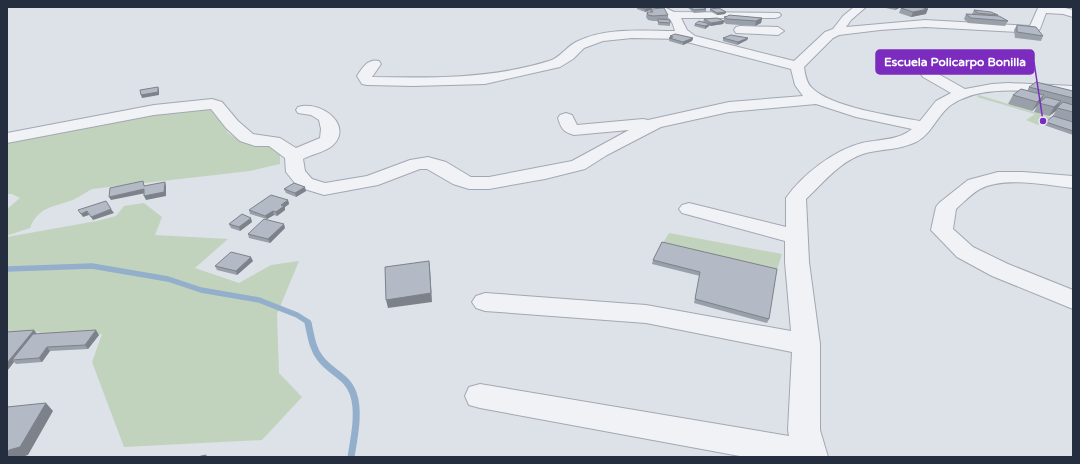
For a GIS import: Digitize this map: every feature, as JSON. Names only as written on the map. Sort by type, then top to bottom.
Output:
[{"type":"street","points":[[652,7],[673,15],[775,15]]},
{"type":"street","points":[[837,32],[846,18],[861,7]]},
{"type":"street","points":[[797,66],[829,35],[837,32],[895,25],[919,24],[953,24],[1034,29],[1042,10],[1065,11],[1073,14]]},
{"type":"street","points":[[673,15],[684,35]]},
{"type":"street","points":[[711,44],[725,32],[778,31]]},
{"type":"street","points":[[374,64],[364,76],[367,81],[412,82],[485,80],[555,64],[580,45],[601,38],[632,34],[684,35],[711,44],[797,66]]},
{"type":"street","points":[[919,62],[928,74],[962,94]]},
{"type":"street","points":[[797,66],[800,82],[806,91],[817,99],[834,106],[924,127]]},
{"type":"street","points":[[480,396],[810,456],[804,430],[806,344],[797,262],[796,198],[823,171],[839,159],[855,151],[901,142],[912,137],[924,127],[946,101],[962,94],[994,88],[1073,90]]},
{"type":"street","points":[[566,118],[569,127],[574,130],[656,123],[729,107],[817,99]]},
{"type":"street","points":[[7,138],[154,110],[212,104],[216,105],[234,128],[245,136],[252,140],[274,142],[286,149],[294,157],[296,172],[305,183],[324,189],[371,181],[409,165],[428,163],[439,166],[460,180],[469,183],[489,183],[545,173],[578,165],[601,150],[656,123]]},
{"type":"street","points":[[294,157],[321,145],[329,139],[331,130],[327,119],[318,112],[304,110]]},
{"type":"street","points":[[1073,182],[1018,177],[995,179],[975,184],[946,207],[942,230],[965,252],[1000,270],[1073,300]]},
{"type":"street","points":[[688,209],[796,237]]},
{"type":"street","points":[[485,302],[646,314],[806,344]]},
{"type":"green space","points":[[979,95],[1073,124],[1073,126],[1049,119],[1038,125],[1026,120],[1035,114],[977,97]]},
{"type":"green space","points":[[200,108],[221,111],[221,120],[228,133],[240,141],[264,145],[280,151],[280,164],[250,171],[92,189],[75,199],[43,211],[34,220],[30,228],[9,235],[7,234],[7,209],[20,198],[12,194],[7,194],[7,142],[85,126]]},
{"type":"green space","points":[[144,203],[162,217],[155,235],[228,239],[195,268],[239,283],[271,265],[299,261],[277,314],[279,373],[302,397],[262,440],[124,447],[92,362],[102,334],[43,336],[39,332],[7,333],[7,237],[97,221],[116,216],[124,206]]},
{"type":"green space","points":[[669,233],[782,254],[776,273],[661,246]]},
{"type":"building","points":[[638,7],[652,7],[645,9]]},
{"type":"building","points":[[690,7],[703,7],[706,9],[694,10]]},
{"type":"building","points":[[908,7],[928,9],[913,12],[901,8]]},
{"type":"building","points":[[664,8],[668,15],[653,16],[648,15],[647,12],[653,12],[651,9]]},
{"type":"building","points":[[719,8],[726,12],[717,13],[710,9]]},
{"type":"building","points":[[974,10],[991,12],[998,15],[978,13]]},
{"type":"building","points":[[966,14],[999,16],[1008,21],[971,18]]},
{"type":"building","points":[[729,15],[762,18],[756,21],[727,19],[724,17]]},
{"type":"building","points":[[717,18],[724,21],[711,23],[704,19]]},
{"type":"building","points":[[658,19],[670,20],[670,23],[658,22]]},
{"type":"building","points":[[699,21],[710,24],[705,26],[695,24]]},
{"type":"building","points":[[1017,25],[1036,27],[1043,36],[1017,32]]},
{"type":"building","points":[[675,34],[693,38],[683,42],[669,38],[673,37],[670,36]]},
{"type":"building","points":[[731,35],[748,38],[738,42],[723,38]]},
{"type":"building","points":[[1036,82],[1073,91],[1073,98],[1029,87]]},
{"type":"building","points":[[158,87],[158,92],[141,95],[140,90]]},
{"type":"building","points":[[1021,89],[1044,95],[1037,102],[1013,95]]},
{"type":"building","points":[[1046,97],[1061,101],[1054,107],[1039,103]]},
{"type":"building","points":[[1063,102],[1073,105],[1073,112],[1057,108]]},
{"type":"building","points":[[1053,116],[1073,122],[1073,131],[1046,122]]},
{"type":"building","points":[[143,181],[144,186],[165,182],[164,192],[144,196],[144,189],[109,197],[110,188]]},
{"type":"building","points":[[294,183],[305,187],[295,193],[284,189]]},
{"type":"building","points":[[271,195],[288,200],[281,205],[284,206],[276,212],[273,211],[265,216],[249,210]]},
{"type":"building","points":[[106,201],[111,209],[91,217],[87,211],[81,214],[78,210]]},
{"type":"building","points":[[242,214],[251,218],[239,227],[229,224]]},
{"type":"building","points":[[264,219],[284,224],[268,239],[248,234]]},
{"type":"building","points":[[662,242],[777,269],[769,319],[695,299],[700,272],[653,260]]},
{"type":"building","points":[[231,252],[251,257],[236,271],[215,266]]},
{"type":"building","points":[[429,261],[431,293],[386,300],[385,267]]},
{"type":"building","points":[[34,330],[7,363],[7,332]]},
{"type":"building","points":[[96,330],[85,345],[47,347],[39,358],[12,360],[33,334]]},
{"type":"building","points":[[46,403],[20,447],[9,450],[7,453],[7,407]]},
{"type":"waterway","points":[[7,269],[92,266],[168,279],[201,290],[259,300],[297,315],[309,324]]},
{"type":"waterway","points":[[308,323],[317,354],[324,363],[347,382],[353,393],[356,417],[351,457]]},
{"type":"place","name":"Escuela Policarpo Bonilla","points":[[1043,121]]}]
